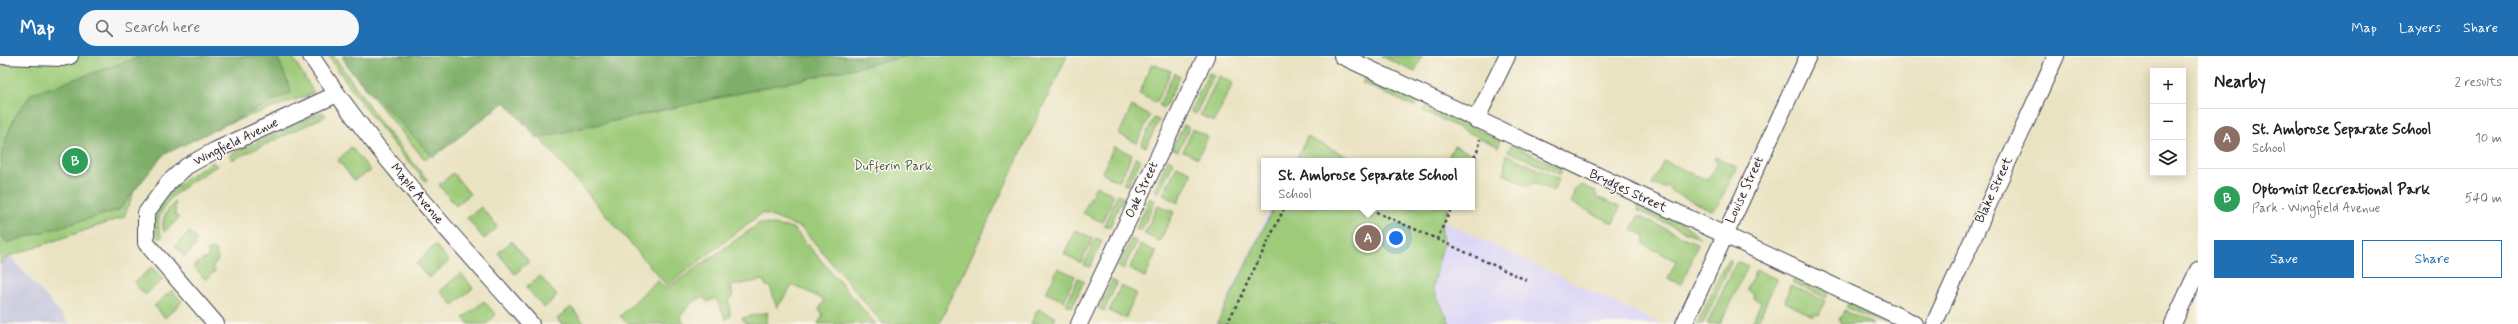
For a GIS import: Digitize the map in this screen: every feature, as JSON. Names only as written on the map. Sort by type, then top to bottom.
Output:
[{"type":"street","points":[[2,56],[62,58],[70,56]]},
{"type":"street","name":"Maple Avenue","points":[[311,56],[337,94],[427,208],[531,324]]},
{"type":"street","name":"Oak Street","points":[[1079,324],[1206,56]]},
{"type":"street","name":"Brydges Street","points":[[1342,56],[1724,236],[1915,324]]},
{"type":"street","points":[[1476,120],[1507,56]]},
{"type":"street","name":"Louise Street","points":[[1684,324],[1808,56]]},
{"type":"street","name":"Blake Street","points":[[1934,324],[2056,56]]},
{"type":"street","name":"Wingfield Avenue","points":[[216,324],[146,244],[144,232],[146,213],[169,182],[187,166],[214,151],[337,94]]},
{"type":"street","points":[[2173,324],[2198,270]]},
{"type":"path","points":[[1474,158],[1479,147],[1480,139]]},
{"type":"path","points":[[1227,324],[1284,210]]},
{"type":"path","points":[[1371,210],[1528,281]]},
{"type":"path","points":[[1437,240],[1451,210]]},
{"type":"shaded area","points":[[1270,210],[1419,210],[1661,324],[1216,324]]},
{"type":"shaded area","points":[[10,256],[70,324],[0,324],[0,264]]},
{"type":"green space","points":[[0,56],[292,56],[314,93],[162,147],[140,175],[124,217],[10,256],[0,264]]},
{"type":"green space","points":[[142,56],[277,56],[292,92],[163,155],[119,210],[6,243],[0,234],[0,167],[4,143],[15,116],[31,94]]},
{"type":"green space","points":[[329,56],[334,56],[386,130],[428,180],[426,182],[375,121]]},
{"type":"green space","points":[[342,56],[909,56],[537,138],[505,102],[433,157],[349,69]]},
{"type":"green space","name":"Dufferin Park","points":[[344,56],[1067,56],[939,324],[883,324],[802,228],[762,213],[667,286],[505,98],[425,160],[357,78]]},
{"type":"green space","points":[[1381,56],[1422,56],[1415,72]]},
{"type":"green space","points":[[1152,64],[1171,71],[1156,103],[1139,94]]},
{"type":"green space","points":[[1174,73],[1180,76],[1164,108],[1159,105]]},
{"type":"green space","points":[[1209,73],[1214,75],[1196,114],[1190,111]]},
{"type":"green space","points":[[1219,76],[1233,83],[1214,122],[1200,115]]},
{"type":"green space","points":[[1365,77],[1417,100],[1415,107],[1362,83]]},
{"type":"green space","points":[[1132,106],[1150,116],[1137,143],[1119,134]]},
{"type":"green space","points":[[1427,106],[1500,140],[1499,147],[1423,111]]},
{"type":"green space","points":[[322,112],[326,115],[324,117],[232,160],[230,155]]},
{"type":"green space","points":[[1154,118],[1159,120],[1146,147],[1141,145]]},
{"type":"green space","points":[[1184,125],[1190,128],[1178,151],[1172,148]]},
{"type":"green space","points":[[1193,129],[1208,137],[1198,158],[1183,151]]},
{"type":"green space","points":[[1307,137],[1351,158],[1297,158]]},
{"type":"green space","points":[[1512,145],[1561,168],[1561,175],[1508,151]]},
{"type":"green space","points":[[1114,146],[1132,155],[1119,182],[1102,173]]},
{"type":"green space","points":[[1454,146],[1474,155],[1472,158],[1448,158]]},
{"type":"green space","points":[[351,147],[371,171],[354,180],[338,160]]},
{"type":"green space","points":[[1506,154],[1559,179],[1553,191],[1534,183],[1530,187],[1504,174]]},
{"type":"green space","points":[[1136,157],[1141,160],[1128,186],[1123,184]]},
{"type":"green space","points":[[1715,157],[1737,167],[1717,207],[1711,210],[1671,191],[1671,189],[1665,186],[1664,188],[1652,184],[1664,161],[1707,180],[1718,163],[1714,160]]},
{"type":"green space","points":[[1168,159],[1174,162],[1159,192],[1154,190]]},
{"type":"green space","points":[[213,162],[217,166],[185,186],[166,204],[160,215],[159,226],[162,237],[158,239],[154,227],[156,215],[161,203],[191,175]]},
{"type":"green space","points":[[1177,166],[1192,173],[1178,203],[1163,195]]},
{"type":"green space","points":[[453,173],[470,194],[456,206],[439,185]]},
{"type":"green space","points":[[1582,185],[1595,191],[1597,197],[1620,207],[1613,223],[1572,203],[1574,189]]},
{"type":"green space","points":[[1096,186],[1114,195],[1102,222],[1083,213]]},
{"type":"green space","points":[[1118,194],[1123,197],[1110,227],[1104,225]]},
{"type":"green space","points":[[1150,198],[1155,201],[1141,231],[1136,229]]},
{"type":"green space","points":[[175,202],[175,215],[179,218],[164,232],[163,219]]},
{"type":"green space","points":[[1158,205],[1174,212],[1160,241],[1144,234]]},
{"type":"green space","points":[[1638,205],[1680,222],[1700,238],[1638,211]]},
{"type":"green space","points":[[481,207],[498,227],[484,239],[467,218]]},
{"type":"green space","points":[[1273,210],[1448,210],[1441,224],[1443,244],[1433,288],[1450,324],[1217,324]]},
{"type":"green space","points":[[1638,216],[1698,244],[1682,284],[1668,279],[1676,261],[1643,244],[1645,236],[1631,229]]},
{"type":"green space","points":[[760,223],[793,228],[876,324],[818,324],[823,315],[819,310],[824,300],[796,286],[792,286],[777,308],[770,286],[766,286],[763,280],[731,286],[733,297],[729,299],[730,316],[726,320],[716,298],[708,302],[702,297],[690,304],[680,317],[684,324],[628,324],[620,316],[657,280],[666,289]]},
{"type":"green space","points":[[1075,230],[1093,238],[1081,263],[1064,254]]},
{"type":"green space","points":[[190,232],[196,239],[195,246],[185,257],[175,246]]},
{"type":"green space","points":[[1096,238],[1102,241],[1090,267],[1084,265]]},
{"type":"green space","points":[[1131,239],[1137,242],[1123,269],[1118,267]]},
{"type":"green space","points":[[512,241],[529,262],[515,274],[498,253]]},
{"type":"green space","points":[[1141,244],[1156,252],[1145,277],[1129,269]]},
{"type":"green space","points":[[435,245],[449,261],[429,278],[416,264]]},
{"type":"green space","points":[[210,249],[216,251],[218,260],[213,266],[215,271],[206,280],[193,266],[209,256],[207,252]]},
{"type":"green space","points":[[1730,259],[1731,263],[1703,324],[1697,324],[1722,270]]},
{"type":"green space","points":[[1739,262],[1748,266],[1720,324],[1707,324],[1736,263]]},
{"type":"green space","points":[[152,267],[163,279],[145,295],[134,283]]},
{"type":"green space","points":[[1058,268],[1075,276],[1064,301],[1046,293]]},
{"type":"green space","points":[[1756,270],[1777,279],[1757,323],[1753,321],[1761,302],[1754,298],[1754,294],[1747,290]]},
{"type":"green space","points":[[461,273],[473,288],[453,305],[440,291]]},
{"type":"green space","points":[[540,276],[557,296],[544,308],[526,287]]},
{"type":"green space","points":[[1796,277],[1828,292],[1826,298],[1792,282]]},
{"type":"green space","points":[[1078,278],[1084,281],[1072,307],[1066,305]]},
{"type":"green space","points":[[1112,280],[1117,283],[1104,311],[1099,308]]},
{"type":"green space","points":[[1790,285],[1825,301],[1819,315],[1815,313],[1813,316],[1785,302]]},
{"type":"green space","points":[[1121,286],[1136,293],[1125,319],[1109,311]]},
{"type":"green space","points":[[172,290],[182,302],[165,318],[154,306]]},
{"type":"green space","points":[[484,301],[496,315],[487,324],[469,324],[463,318]]},
{"type":"green space","points":[[1849,302],[1893,322],[1892,324],[1884,324],[1845,307]]},
{"type":"green space","points":[[571,307],[585,324],[561,324],[557,319]]},
{"type":"green space","points":[[1038,309],[1056,317],[1052,324],[1031,324]]},
{"type":"green space","points":[[1844,311],[1873,324],[1841,324],[1839,320]]},
{"type":"green space","points":[[768,312],[766,324],[746,324],[742,318]]},
{"type":"place","name":"Optomist Recreational Park","points":[[75,161]]},
{"type":"place","name":"St. Ambrose Separate School","points":[[1368,238]]}]
